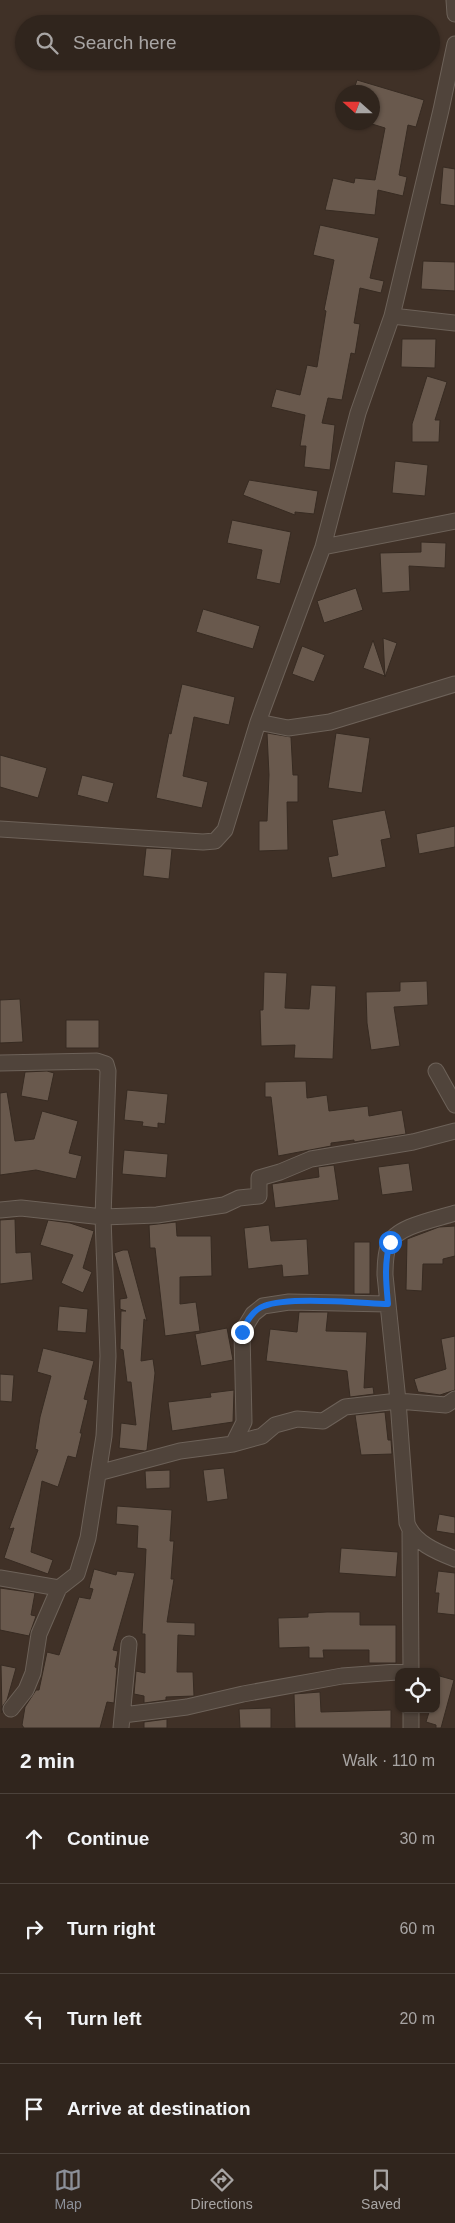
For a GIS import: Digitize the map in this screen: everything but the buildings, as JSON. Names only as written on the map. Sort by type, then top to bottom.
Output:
[{"type":"street","points":[[454,0],[455,14]]},
{"type":"street","points":[[0,829],[204,842],[215,841],[225,830],[258,722],[323,547],[358,413],[392,316],[442,110],[455,44]]},
{"type":"street","points":[[392,316],[455,323]]},
{"type":"street","points":[[323,547],[455,521]]},
{"type":"street","points":[[258,722],[288,728],[330,722],[455,684]]},
{"type":"street","points":[[0,1063],[97,1061],[106,1064],[108,1071],[103,1217],[108,1356],[104,1436],[88,1538],[77,1574],[59,1588],[38,1634],[33,1674],[26,1690],[11,1709]]},
{"type":"street","points":[[436,1071],[455,1104]]},
{"type":"street","points":[[0,1210],[21,1208],[103,1217],[158,1215],[224,1205],[239,1198],[259,1196],[259,1178],[280,1172],[311,1159],[412,1142],[455,1131]]},
{"type":"street","points":[[411,1668],[410,1533],[407,1523],[398,1401],[385,1275],[386,1257],[390,1242],[400,1231],[455,1213]]},
{"type":"street","points":[[233,1444],[244,1422],[242,1332],[253,1314],[263,1306],[289,1302],[388,1304]]},
{"type":"street","points":[[98,1474],[180,1451],[233,1444],[262,1436],[275,1425],[297,1419],[323,1421],[345,1407],[398,1401],[446,1406],[455,1399]]},
{"type":"street","points":[[410,1533],[436,1552],[455,1559]]},
{"type":"street","points":[[0,1578],[59,1588]]},
{"type":"street","points":[[129,1644],[122,1721],[342,1676],[395,1672]]},
{"type":"street","points":[[410,1713],[411,1728]]},
{"type":"route","points":[[242,1332],[253,1314],[263,1306],[289,1302],[388,1304],[385,1275],[386,1257],[390,1242]]}]
